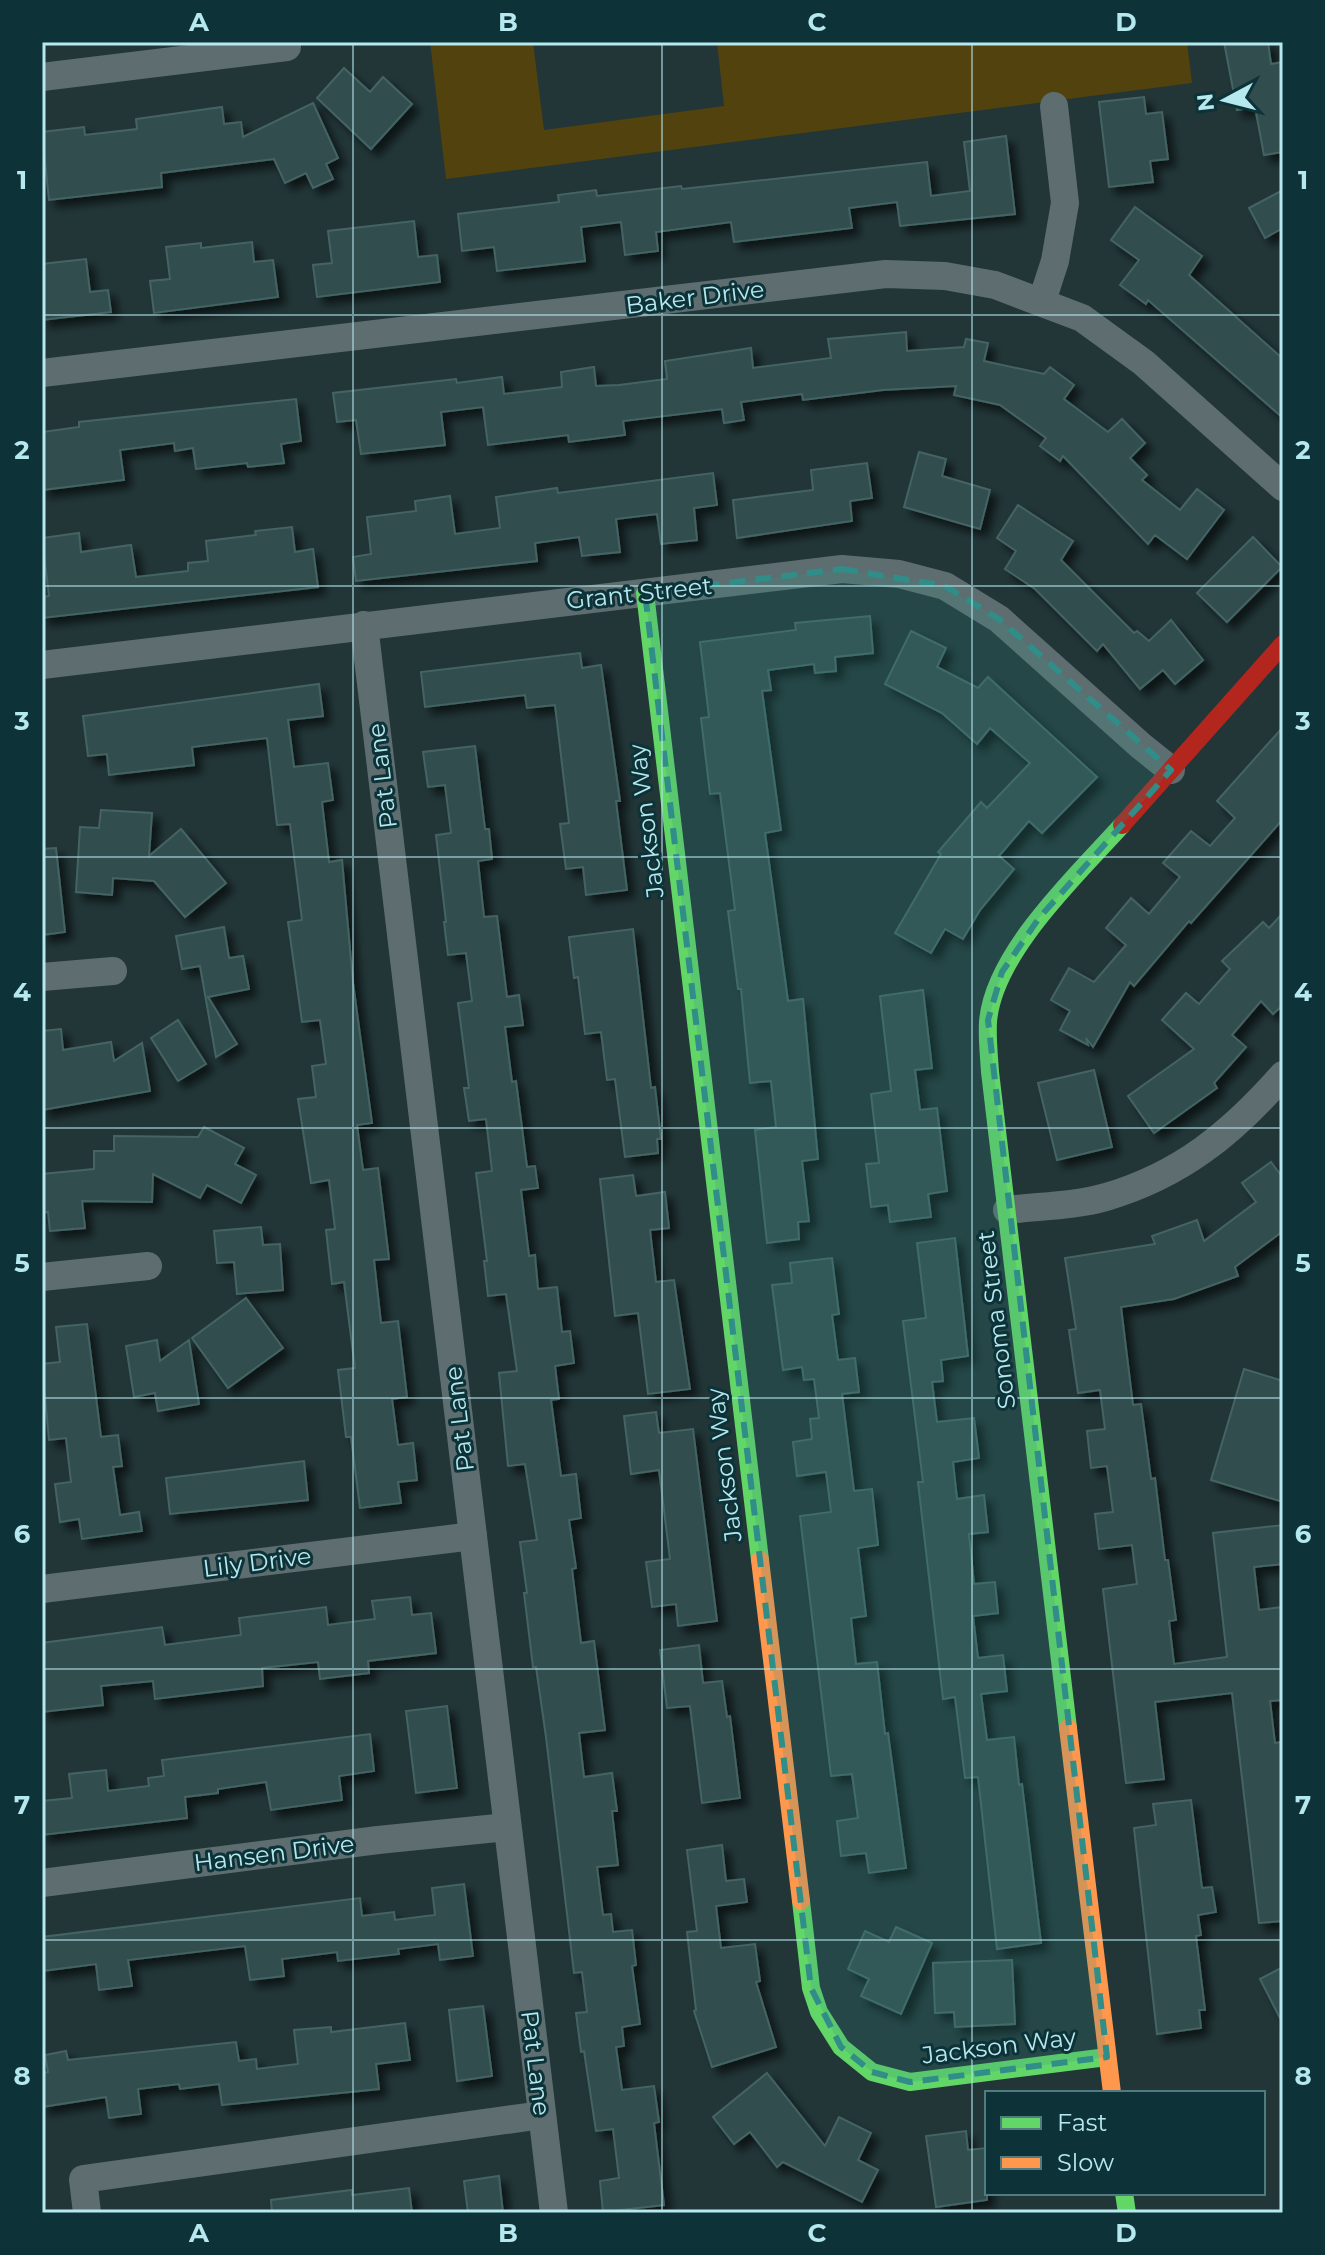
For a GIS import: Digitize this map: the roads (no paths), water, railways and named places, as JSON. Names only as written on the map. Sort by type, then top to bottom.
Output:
[{"type":"street","points":[[42,77],[287,45]]},
{"type":"street","points":[[1042,301],[1055,261],[1065,203],[1054,106]]},
{"type":"street","name":"Baker Drive","points":[[42,373],[886,274],[945,276],[995,285],[1082,318],[1144,363],[1283,487]]},
{"type":"street","name":"Grant Street","points":[[42,665],[842,569],[899,574],[945,586],[999,619],[1171,770]]},
{"type":"street","name":"Jackson Way","points":[[645,593],[811,1988],[819,2012],[841,2047],[872,2072],[910,2082],[1107,2057]]},
{"type":"street","name":"Pat Lane","points":[[364,625],[554,2213]]},
{"type":"street","name":"Sonoma Street","points":[[1112,2091],[990,1072],[988,1020],[1002,972],[1039,918],[1283,644]]},
{"type":"street","points":[[42,977],[113,971]]},
{"type":"street","points":[[1007,1210],[1103,1198],[1153,1180],[1219,1139],[1283,1075]]},
{"type":"street","points":[[42,1277],[148,1266]]},
{"type":"street","name":"Lily Drive","points":[[42,1589],[473,1536]]},
{"type":"street","name":"Hansen Drive","points":[[42,1883],[378,1840],[507,1827]]},
{"type":"street","points":[[87,2213],[83,2179],[542,2115]]}]
